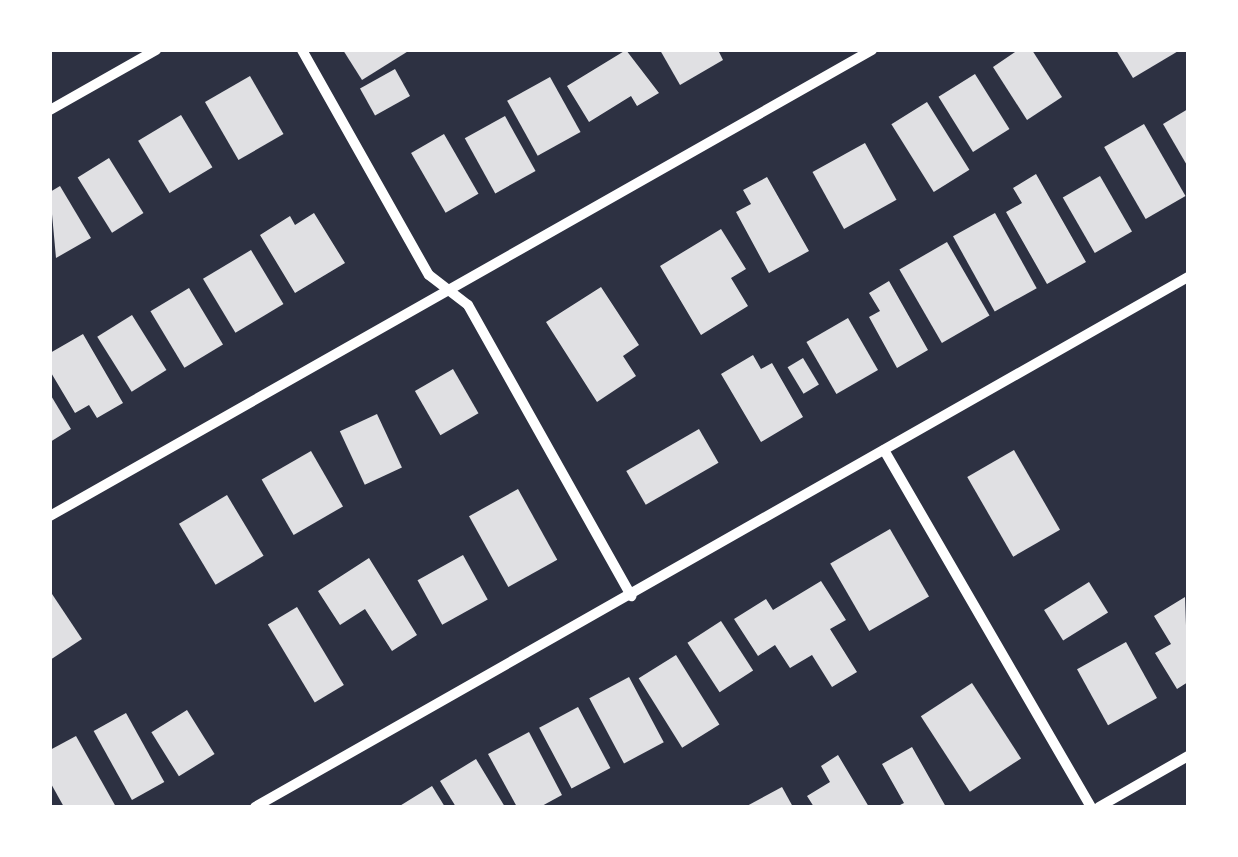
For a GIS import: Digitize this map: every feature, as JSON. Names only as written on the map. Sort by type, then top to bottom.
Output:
[{"type":"street","points":[[50,110],[156,50]]},
{"type":"street","points":[[302,50],[429,275],[468,305],[631,596]]},
{"type":"street","points":[[50,516],[872,50]]},
{"type":"street","points":[[255,807],[1188,277]]},
{"type":"street","points":[[884,450],[1091,807]]},
{"type":"street","points":[[1099,807],[1188,756]]},
{"type":"building","points":[[343,50],[410,50],[362,80]]},
{"type":"building","points":[[626,50],[659,93],[637,106],[631,96],[589,122],[567,86]]},
{"type":"building","points":[[660,50],[718,50],[723,60],[680,85]]},
{"type":"building","points":[[1018,50],[1032,50],[1062,97],[1027,120],[993,67]]},
{"type":"building","points":[[1116,50],[1180,50],[1133,78]]},
{"type":"building","points":[[395,69],[410,96],[375,116],[360,88]]},
{"type":"building","points":[[975,74],[1009,129],[973,152],[939,97]]},
{"type":"building","points":[[250,76],[284,134],[238,160],[205,102]]},
{"type":"building","points":[[550,77],[581,132],[538,156],[507,101]]},
{"type":"building","points":[[927,102],[969,170],[934,192],[891,124]]},
{"type":"building","points":[[1188,109],[1188,167],[1163,124]]},
{"type":"building","points":[[181,115],[212,167],[170,193],[138,141]]},
{"type":"building","points":[[505,116],[536,171],[495,193],[465,138]]},
{"type":"building","points":[[1144,124],[1186,196],[1146,219],[1104,147]]},
{"type":"building","points":[[444,134],[478,194],[446,213],[411,153]]},
{"type":"building","points":[[865,143],[897,200],[844,229],[813,172]]},
{"type":"building","points":[[109,158],[143,213],[112,233],[78,178]]},
{"type":"building","points":[[1036,174],[1086,262],[1047,284],[1006,212],[1022,203],[1013,188]]},
{"type":"building","points":[[1100,176],[1132,231],[1095,253],[1063,198]]},
{"type":"building","points":[[767,177],[809,251],[769,273],[736,212],[751,204],[743,190]]},
{"type":"building","points":[[60,186],[91,238],[56,258],[50,192]]},
{"type":"building","points":[[314,213],[345,263],[295,293],[260,235],[290,216],[295,225]]},
{"type":"building","points":[[995,213],[1037,288],[995,311],[953,236]]},
{"type":"building","points":[[721,229],[746,269],[731,278],[748,306],[701,335],[660,266]]},
{"type":"building","points":[[947,242],[990,316],[942,343],[899,270]]},
{"type":"building","points":[[251,250],[283,304],[235,333],[203,279]]},
{"type":"building","points":[[889,281],[928,350],[897,368],[869,317],[880,311],[869,293]]},
{"type":"building","points":[[601,287],[639,345],[623,356],[636,376],[597,402],[546,322]]},
{"type":"building","points":[[189,288],[223,345],[184,368],[150,311]]},
{"type":"building","points":[[132,315],[166,370],[132,392],[97,337]]},
{"type":"building","points":[[848,318],[878,370],[836,394],[806,342]]},
{"type":"building","points":[[83,334],[123,403],[97,418],[89,405],[75,413],[50,371],[50,353]]},
{"type":"building","points":[[753,355],[761,369],[772,363],[803,417],[761,442],[721,374]]},
{"type":"building","points":[[803,358],[819,385],[804,394],[788,367]]},
{"type":"building","points":[[453,369],[478,413],[440,435],[415,391]]},
{"type":"building","points":[[50,394],[71,429],[50,442]]},
{"type":"building","points":[[377,414],[402,467],[365,485],[340,431]]},
{"type":"building","points":[[699,429],[718,463],[646,505],[626,471]]},
{"type":"building","points":[[1014,450],[1060,530],[1013,557],[967,477]]},
{"type":"building","points":[[311,451],[343,506],[294,535],[262,480]]},
{"type":"building","points":[[518,489],[557,560],[508,587],[469,516]]},
{"type":"building","points":[[227,495],[264,556],[216,585],[179,524]]},
{"type":"building","points":[[890,529],[929,597],[869,631],[830,564]]},
{"type":"building","points":[[463,555],[488,600],[442,625],[418,580]]},
{"type":"building","points":[[369,558],[417,635],[392,651],[365,609],[340,625],[318,591]]},
{"type":"building","points":[[821,581],[846,620],[830,629],[857,672],[832,687],[812,655],[790,668],[775,645],[758,656],[734,619],[766,599],[773,610]]},
{"type":"building","points":[[1089,582],[1108,613],[1063,641],[1044,610]]},
{"type":"building","points":[[50,591],[82,639],[50,660]]},
{"type":"building","points":[[1185,597],[1188,682],[1177,689],[1155,653],[1171,644],[1154,616]]},
{"type":"building","points":[[297,607],[344,685],[315,703],[268,625]]},
{"type":"building","points":[[721,621],[753,670],[720,692],[687,643]]},
{"type":"building","points":[[1126,642],[1157,698],[1108,725],[1077,669]]},
{"type":"building","points":[[676,655],[719,725],[682,748],[639,678]]},
{"type":"building","points":[[629,677],[664,742],[624,763],[589,698]]},
{"type":"building","points":[[972,683],[1021,758],[970,792],[921,716]]},
{"type":"building","points":[[578,707],[610,768],[572,789],[539,728]]},
{"type":"building","points":[[187,710],[215,754],[179,776],[151,732]]},
{"type":"building","points":[[126,713],[164,782],[132,800],[94,731]]},
{"type":"building","points":[[529,732],[562,795],[540,807],[517,807],[488,754]]},
{"type":"building","points":[[76,736],[116,807],[64,807],[50,782],[50,750]]},
{"type":"building","points":[[912,747],[946,807],[896,807],[904,803],[882,764]]},
{"type":"building","points":[[838,755],[869,807],[814,807],[807,796],[830,782],[821,766]]},
{"type":"building","points":[[476,759],[505,807],[456,807],[440,781]]},
{"type":"building","points":[[432,786],[445,807],[398,807]]},
{"type":"building","points":[[782,787],[793,807],[745,807]]}]
